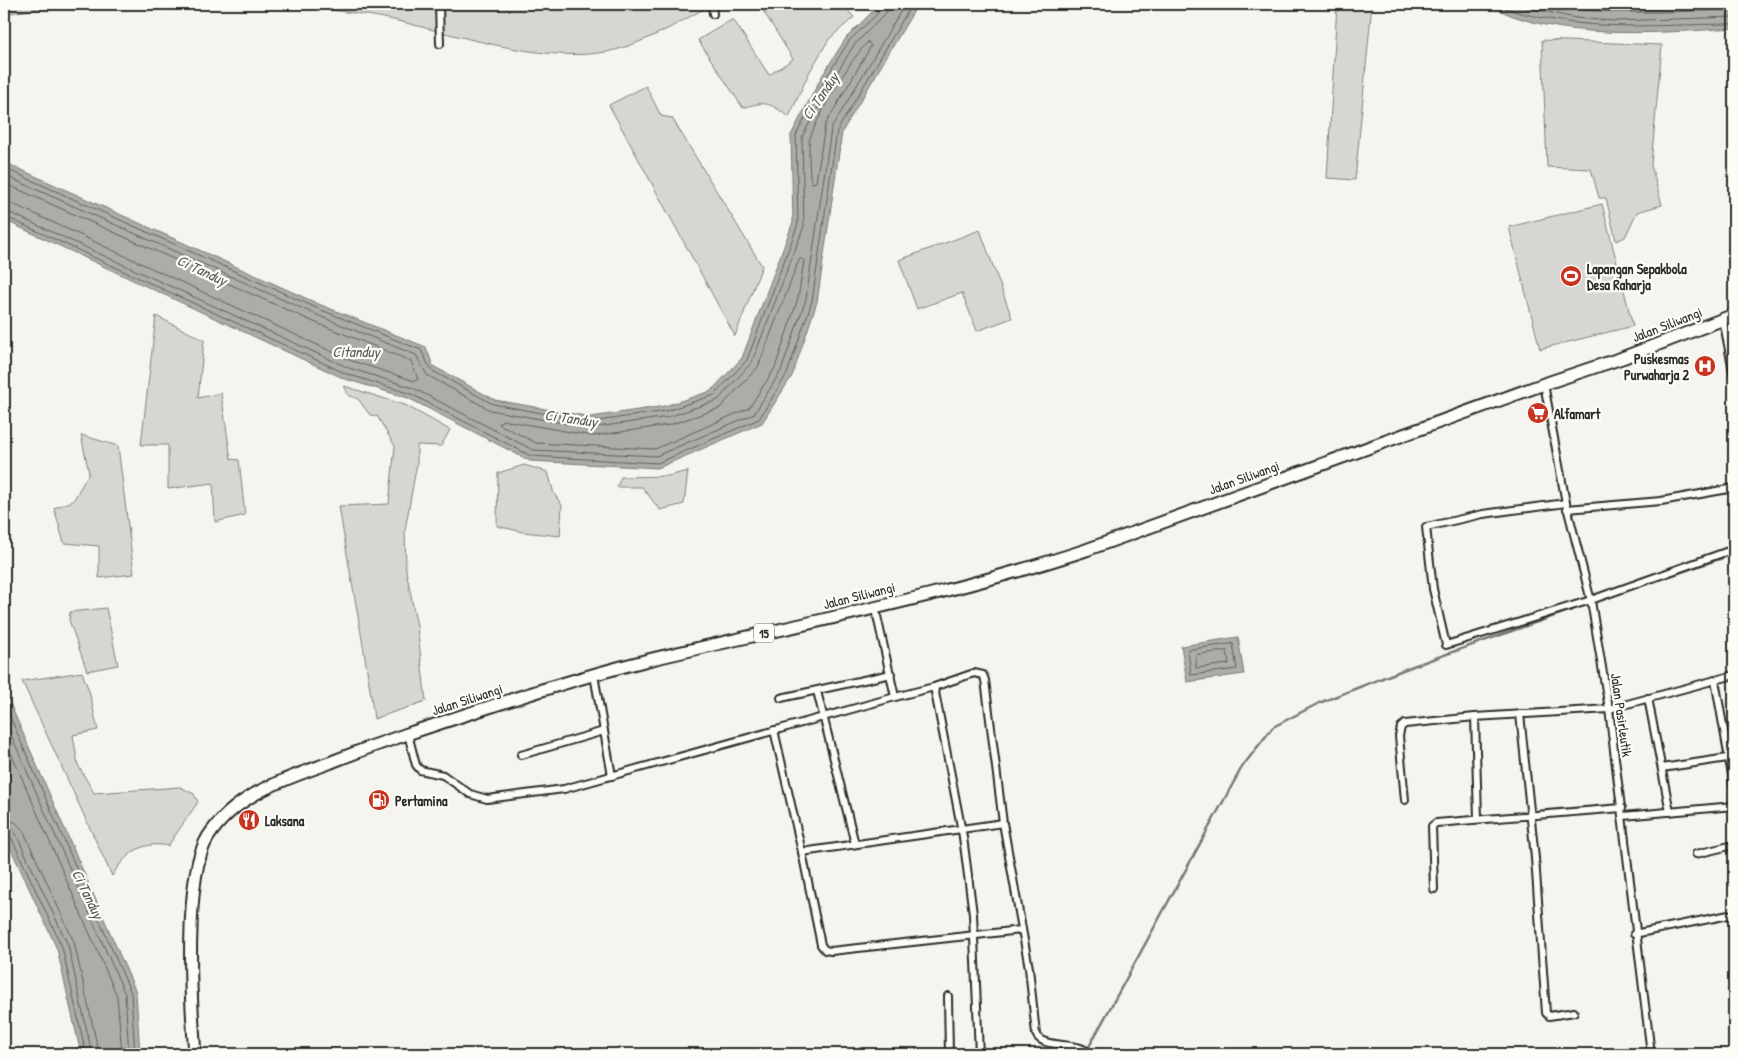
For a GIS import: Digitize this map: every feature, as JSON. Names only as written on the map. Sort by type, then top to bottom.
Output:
[{"type":"highway","name":"Jalan Siliwangi","points":[[195,1054],[192,912],[198,862],[207,839],[228,812],[248,797],[289,777],[408,734],[594,675],[1021,572],[1544,384],[1622,358],[1729,317]]},
{"type":"street","points":[[439,4],[440,44]]},
{"type":"street","points":[[712,4],[713,14]]},
{"type":"street","points":[[1729,317],[1734,376]]},
{"type":"street","name":"Jalan Pasirleutik","points":[[1544,384],[1566,506],[1591,601],[1609,709],[1623,816],[1634,934],[1651,1054]]},
{"type":"street","points":[[1734,488],[1661,501],[1566,506],[1483,514],[1426,527],[1433,589],[1446,645],[1591,601],[1734,549]]},
{"type":"street","points":[[875,607],[895,698]]},
{"type":"street","points":[[408,734],[416,765],[420,770],[448,778],[479,798],[487,799],[564,789],[774,730],[825,718],[934,687],[974,673],[983,675],[1003,823],[1029,968],[1037,1038],[1042,1041],[1088,1052]]},
{"type":"street","points":[[781,698],[891,674]]},
{"type":"street","points":[[594,675],[612,776]]},
{"type":"street","points":[[1405,800],[1399,736],[1401,727],[1475,717],[1609,709],[1734,675]]},
{"type":"street","points":[[1715,680],[1732,757],[1734,787]]},
{"type":"street","points":[[934,687],[962,830],[975,935],[980,1054]]},
{"type":"street","points":[[817,691],[855,844]]},
{"type":"street","points":[[1648,698],[1670,812]]},
{"type":"street","points":[[1520,714],[1531,814],[1546,1013],[1549,1016],[1574,1012]]},
{"type":"street","points":[[1475,717],[1478,818]]},
{"type":"street","points":[[774,730],[821,945],[825,950],[831,951],[1021,930]]},
{"type":"street","points":[[521,755],[604,732]]},
{"type":"street","points":[[1662,768],[1732,757]]},
{"type":"street","points":[[1623,816],[1734,806]]},
{"type":"street","points":[[1434,889],[1433,824],[1438,821],[1622,808]]},
{"type":"street","points":[[802,852],[1003,823]]},
{"type":"street","points":[[1696,854],[1734,845]]},
{"type":"street","points":[[1634,934],[1734,914]]},
{"type":"street","points":[[948,996],[949,1054]]},
{"type":"shaded area","points":[[4,4],[70,4],[4,14]]},
{"type":"shaded area","points":[[282,4],[712,4],[667,29],[631,45],[594,54],[568,54],[511,48],[372,16]]},
{"type":"shaded area","points":[[759,4],[842,4],[854,17],[829,39],[809,73],[789,117],[767,104],[757,104],[743,108],[698,40],[733,19],[769,75],[793,59]]},
{"type":"shaded area","points":[[1337,4],[1372,4],[1355,180],[1327,178]]},
{"type":"shaded area","points":[[1542,40],[1662,45],[1651,165],[1662,205],[1637,212],[1625,237],[1616,241],[1606,198],[1599,198],[1591,169],[1547,167]]},
{"type":"shaded area","points":[[646,86],[661,116],[672,118],[762,266],[735,336],[609,105]]},
{"type":"shaded area","name":"Lapangan Sepakbola Desa Raharja","points":[[1602,204],[1633,326],[1540,349],[1509,227]]},
{"type":"shaded area","points":[[980,230],[1012,318],[977,331],[962,293],[917,309],[899,260]]},
{"type":"shaded area","points":[[156,316],[204,340],[198,398],[221,393],[231,459],[239,460],[245,515],[215,522],[213,483],[168,489],[168,445],[141,445]]},
{"type":"shaded area","points":[[344,386],[405,405],[450,430],[441,446],[417,445],[417,463],[405,530],[406,570],[417,626],[426,701],[374,719],[339,506],[389,504],[395,446],[377,416],[370,415],[358,399],[348,395]]},
{"type":"shaded area","points":[[81,435],[118,446],[134,574],[99,578],[99,546],[64,543],[54,508],[73,501],[89,473]]},
{"type":"shaded area","points":[[524,465],[548,472],[554,494],[562,505],[560,536],[523,532],[497,526],[498,473]]},
{"type":"shaded area","points":[[688,471],[684,504],[660,510],[642,487],[617,487],[621,477],[668,476]]},
{"type":"shaded area","points":[[106,608],[118,665],[87,671],[69,620],[70,612]]},
{"type":"shaded area","points":[[82,672],[89,691],[98,730],[73,735],[78,765],[94,793],[180,787],[194,794],[198,802],[168,846],[150,845],[142,847],[128,856],[112,876],[22,681]]},
{"type":"water","name":"Citanduy","points":[[880,4],[918,4],[842,132],[817,302],[792,376],[762,423],[658,468],[530,461],[408,398],[345,379],[4,220],[4,162],[321,305],[426,347],[433,366],[495,400],[591,417],[665,406],[711,391],[742,358],[793,222],[791,135],[822,76],[846,38]]},
{"type":"water","points":[[1487,4],[1734,4],[1734,28],[1641,33],[1575,30],[1514,16]]},
{"type":"water","points":[[1238,637],[1244,674],[1187,682],[1181,646]]},
{"type":"water","name":"Ci Tanduy","points":[[4,690],[136,992],[140,1054],[81,1054],[57,949],[4,834]]},
{"type":"waterway","points":[[1631,589],[1734,554]]},
{"type":"waterway","points":[[1085,1054],[1242,767],[1273,727],[1319,703],[1413,666],[1588,604]]},
{"type":"place","name":"Lapangan Sepakbola Desa Raharja","points":[[1571,276]]},
{"type":"place","name":"Puskesmas Purwaharja 2","points":[[1705,366]]},
{"type":"place","name":"Alfamart","points":[[1538,413]]},
{"type":"place","name":"Pertamina","points":[[379,800]]},
{"type":"place","name":"Laksana","points":[[249,820]]}]
